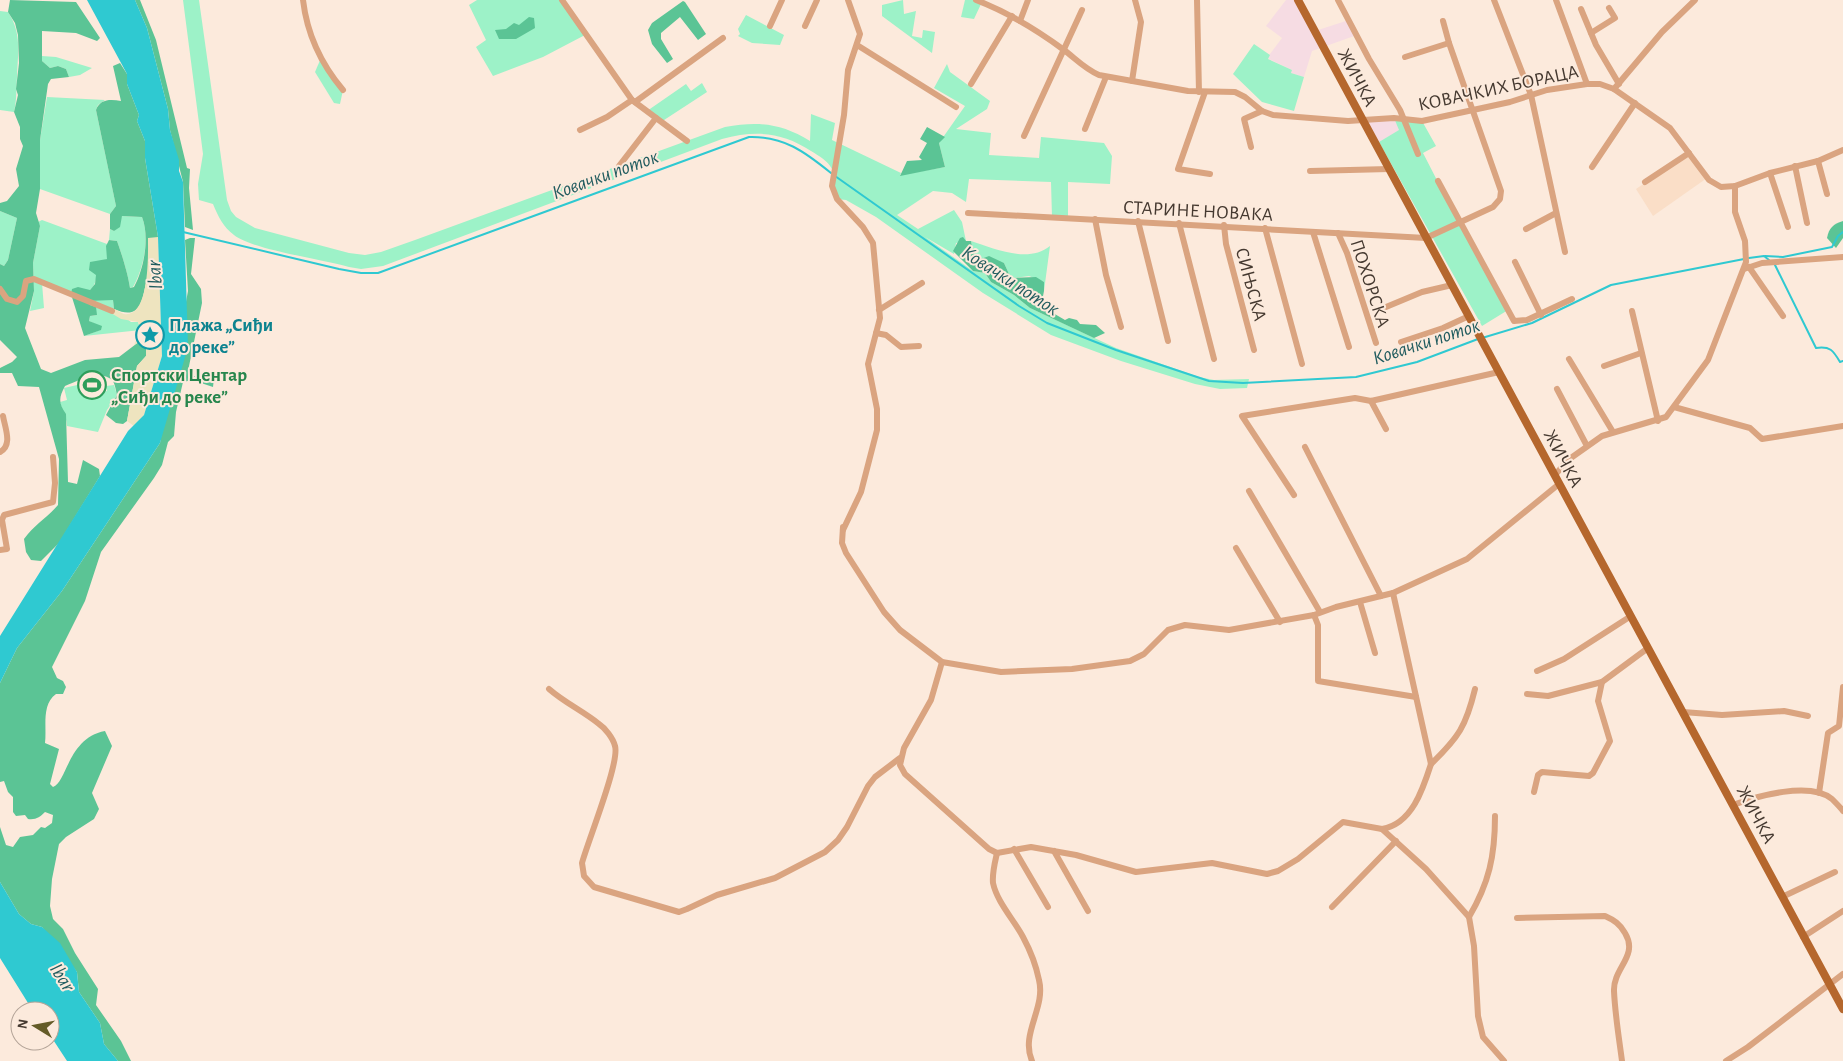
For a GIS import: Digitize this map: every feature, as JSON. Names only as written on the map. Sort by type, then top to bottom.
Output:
[{"type":"main road","name":"ЖИЧКА","points":[[1298,0],[1843,1009]]},
{"type":"street","points":[[304,0],[309,32],[317,52],[343,90]]},
{"type":"street","points":[[562,0],[633,101],[687,141]]},
{"type":"street","points":[[770,26],[782,0]]},
{"type":"street","points":[[805,26],[817,0]]},
{"type":"street","points":[[848,0],[860,31],[858,45],[848,70],[844,115],[832,182],[837,199],[863,227],[874,243],[879,310],[868,364],[877,409],[877,430],[861,492],[842,530],[846,553],[884,612],[900,630],[942,662],[1001,672],[1072,669],[1130,661],[1144,654],[1168,630],[1186,626],[1229,630],[1280,622],[1393,593],[1466,559],[1560,484]]},
{"type":"street","points":[[976,0],[991,3],[1064,50],[1087,69],[1106,77],[1202,92],[1241,94],[1262,111],[1244,119],[1251,147]]},
{"type":"street","points":[[1020,21],[1028,0]]},
{"type":"street","points":[[1132,81],[1141,22],[1135,0]]},
{"type":"street","points":[[1197,0],[1202,92],[1178,169],[1210,174]]},
{"type":"street","name":"ЖИЧКА","points":[[1340,0],[1404,119],[1418,154]]},
{"type":"street","points":[[1494,0],[1531,95],[1565,252]]},
{"type":"street","points":[[1556,0],[1587,84]]},
{"type":"street","points":[[1614,89],[1662,32],[1695,0]]},
{"type":"street","points":[[1591,33],[1615,18],[1609,8]]},
{"type":"street","points":[[1581,9],[1591,33],[1619,84]]},
{"type":"street","points":[[1024,136],[1082,10]]},
{"type":"street","points":[[971,84],[1012,16]]},
{"type":"street","points":[[1426,238],[1493,207],[1500,199],[1501,194],[1470,110],[1448,43],[1443,21]]},
{"type":"street","points":[[580,130],[633,101],[723,38]]},
{"type":"street","points":[[1405,56],[1448,43]]},
{"type":"street","points":[[858,45],[956,107]]},
{"type":"street","points":[[1085,129],[1106,77]]},
{"type":"street","name":"КОВАЧКИХ БОРАЦА","points":[[1262,111],[1273,115],[1331,120],[1404,119],[1422,121],[1531,95],[1587,84],[1600,84],[1614,89],[1670,128],[1703,173],[1715,185],[1736,186]]},
{"type":"street","points":[[1592,167],[1635,104]]},
{"type":"street","points":[[619,166],[656,118]]},
{"type":"street","points":[[1555,475],[1586,446],[1613,432],[1643,422],[1658,421],[1666,417],[1708,360],[1746,266],[1745,240],[1734,212],[1736,186],[1770,173],[1818,161],[1843,150]]},
{"type":"street","points":[[1645,182],[1689,153]]},
{"type":"street","points":[[1818,161],[1827,194]]},
{"type":"street","points":[[1795,166],[1807,223]]},
{"type":"street","points":[[1310,171],[1389,169]]},
{"type":"street","points":[[1770,173],[1788,227]]},
{"type":"street","points":[[1438,181],[1459,223],[1514,321],[1523,321],[1541,315],[1572,299]]},
{"type":"street","name":"СТАРИНЕ НОВАКА","points":[[968,213],[1224,225],[1426,238]]},
{"type":"street","points":[[1526,229],[1556,213]]},
{"type":"street","points":[[1095,219],[1106,275],[1121,326]]},
{"type":"street","points":[[1138,221],[1168,341]]},
{"type":"street","points":[[1178,223],[1214,359]]},
{"type":"street","name":"СИЊСКА","points":[[1224,225],[1226,244],[1254,350]]},
{"type":"street","points":[[1265,228],[1302,364]]},
{"type":"street","points":[[1313,232],[1349,347]]},
{"type":"street","name":"ПОХОРСКА","points":[[1338,233],[1347,253],[1376,343]]},
{"type":"street","points":[[1746,266],[1843,257]]},
{"type":"street","points":[[1515,262],[1541,315]]},
{"type":"street","points":[[1746,266],[1783,316]]},
{"type":"street","points":[[0,290],[7,298],[17,302],[22,296],[26,281],[34,280],[112,311]]},
{"type":"street","points":[[879,310],[922,283]]},
{"type":"street","points":[[1386,307],[1422,292],[1452,285]]},
{"type":"street","points":[[1632,311],[1658,421]]},
{"type":"street","points":[[1402,342],[1443,328],[1469,316]]},
{"type":"street","points":[[876,332],[886,335],[901,347],[919,346]]},
{"type":"street","points":[[1604,366],[1641,353]]},
{"type":"street","points":[[1569,359],[1613,432]]},
{"type":"street","points":[[1294,495],[1242,416],[1355,398],[1372,401],[1499,372]]},
{"type":"street","points":[[1557,389],[1586,446]]},
{"type":"street","points":[[1372,401],[1386,429]]},
{"type":"street","points":[[1674,407],[1750,428],[1762,439],[1843,426]]},
{"type":"street","points":[[0,452],[5,450],[8,443],[3,416]]},
{"type":"street","points":[[1305,447],[1381,596]]},
{"type":"street","points":[[0,550],[7,549],[2,520],[4,515],[49,504],[55,498],[52,457]]},
{"type":"street","points":[[1250,491],[1317,614],[1318,681],[1416,697]]},
{"type":"street","points":[[1236,548],[1280,622]]},
{"type":"street","points":[[1393,593],[1431,764]]},
{"type":"street","points":[[1360,602],[1375,653]]},
{"type":"street","points":[[1537,671],[1564,659],[1631,616]]},
{"type":"street","points":[[1528,694],[1548,696],[1602,682],[1648,648]]},
{"type":"street","points":[[549,689],[577,711],[600,724],[615,746],[615,756],[611,772],[582,863],[584,876],[594,887],[678,912],[717,895],[775,878],[825,852],[838,840],[847,828],[868,786],[875,777],[900,758],[931,700],[942,662]]},
{"type":"street","points":[[1534,792],[1538,775],[1542,772],[1589,776],[1593,773],[1610,742],[1598,701],[1602,682]]},
{"type":"street","points":[[1819,793],[1828,732],[1839,726],[1843,687]]},
{"type":"street","points":[[900,758],[904,774],[989,849],[997,853],[1030,846],[1136,872],[1212,863],[1267,874],[1278,871],[1298,859],[1336,825],[1343,822],[1382,830],[1400,822],[1412,808],[1424,788],[1431,764],[1460,734],[1468,718],[1476,689]]},
{"type":"street","points":[[1683,712],[1722,715],[1784,712],[1808,716]]},
{"type":"street","points":[[1733,805],[1760,795],[1807,791],[1819,793],[1831,799],[1843,811]]},
{"type":"street","points":[[1469,917],[1486,882],[1495,849],[1495,816]]},
{"type":"street","points":[[1382,830],[1396,841],[1453,897],[1469,917],[1474,946],[1478,1016],[1484,1037],[1504,1061]]},
{"type":"street","points":[[1332,906],[1396,841]]},
{"type":"street","points":[[1014,849],[1048,907]]},
{"type":"street","points":[[1054,851],[1088,911]]},
{"type":"street","points":[[997,853],[993,883],[998,896],[1023,937],[1040,980],[1042,994],[1027,1042],[1032,1061]]},
{"type":"street","points":[[1782,897],[1835,872]]},
{"type":"street","points":[[1803,937],[1843,911]]},
{"type":"street","points":[[1518,918],[1605,916],[1615,921],[1624,931],[1630,941],[1630,953],[1616,977],[1614,989],[1622,1061]]},
{"type":"street","points":[[1726,1061],[1748,1047],[1843,974]]},
{"type":"shaded area","points":[[1286,0],[1298,0],[1315,31],[1349,20],[1357,35],[1312,51],[1304,77],[1291,73],[1292,70],[1267,58],[1282,38],[1266,26]]},
{"type":"shaded area","points":[[1394,118],[1400,130],[1379,142],[1366,119]]},
{"type":"shaded area","points":[[1689,153],[1707,178],[1653,216],[1636,189]]},
{"type":"green space","points":[[10,0],[76,2],[100,38],[97,41],[76,33],[42,31],[42,61],[50,68],[58,66],[66,69],[69,77],[51,79],[48,84],[40,140],[40,189],[36,213],[40,226],[33,263],[34,291],[25,328],[41,369],[51,373],[85,360],[119,357],[140,341],[146,343],[146,356],[137,366],[127,421],[123,424],[116,423],[106,415],[117,395],[113,381],[107,377],[95,376],[82,379],[65,386],[63,390],[60,400],[66,414],[68,482],[77,484],[83,460],[99,469],[100,476],[59,543],[41,561],[31,560],[26,552],[24,539],[58,505],[59,459],[39,387],[18,386],[12,373],[0,373],[0,368],[17,357],[0,340],[0,264],[4,266],[8,260],[17,218],[0,211],[0,203],[7,201],[19,186],[16,169],[23,146],[20,139],[20,127],[14,112],[18,95],[16,89],[19,63],[18,35],[15,23],[8,12]]},
{"type":"green space","points":[[135,0],[140,0],[156,40],[187,168],[190,169],[189,188],[193,230],[185,227],[183,182],[170,130],[168,109],[147,28]]},
{"type":"green space","points":[[183,0],[199,0],[227,200],[231,211],[236,217],[255,228],[349,253],[365,255],[381,252],[725,127],[737,125],[759,124],[779,127],[810,141],[811,114],[835,123],[832,140],[901,173],[900,175],[945,167],[939,143],[965,106],[934,88],[947,64],[950,72],[990,101],[987,109],[956,129],[991,133],[989,155],[1039,158],[1041,137],[1104,143],[1112,156],[1110,184],[1068,182],[1068,218],[1052,217],[1051,182],[969,179],[966,202],[952,193],[933,191],[897,215],[918,229],[954,210],[962,222],[966,241],[956,243],[954,254],[925,237],[973,271],[985,273],[991,282],[1014,295],[1030,308],[1116,348],[1199,377],[1214,380],[1249,379],[1247,388],[1220,389],[1195,384],[1121,361],[1051,335],[983,293],[876,217],[846,200],[837,199],[834,191],[833,172],[825,161],[790,140],[768,134],[746,134],[722,139],[383,266],[361,269],[288,254],[256,245],[230,232],[219,217],[213,204],[199,200],[198,184],[203,154]]},
{"type":"green space","points":[[477,0],[562,0],[585,35],[543,57],[493,76],[476,47],[486,40],[469,5]]},
{"type":"green space","points":[[903,0],[904,14],[916,11],[912,36],[922,38],[923,30],[935,32],[932,53],[882,16],[882,5]]},
{"type":"green space","points":[[965,0],[973,0],[981,4],[974,19],[961,17]]},
{"type":"green space","points":[[683,1],[706,34],[698,40],[680,17],[661,33],[661,39],[673,59],[667,63],[652,44],[648,30],[652,23]]},
{"type":"green space","points":[[0,11],[8,12],[17,35],[18,60],[14,112],[0,110]]},
{"type":"green space","points":[[746,15],[784,35],[780,45],[752,43],[738,36],[740,34],[738,29]]},
{"type":"green space","points":[[529,17],[534,18],[535,28],[516,39],[499,39],[495,30],[506,29],[514,23],[519,25]]},
{"type":"green space","points":[[1254,44],[1270,55],[1268,59],[1292,70],[1291,73],[1304,77],[1294,111],[1262,102],[1233,74]]},
{"type":"green space","points":[[42,56],[56,57],[92,68],[80,75],[69,77],[66,69],[58,66],[50,68],[42,61]]},
{"type":"green space","points":[[321,58],[343,90],[340,104],[334,103],[315,72]]},
{"type":"green space","points":[[120,63],[127,74],[127,84],[139,115],[137,121],[145,141],[145,158],[158,237],[147,283],[138,308],[129,313],[114,309],[113,300],[87,301],[90,305],[96,307],[97,315],[90,316],[89,321],[102,326],[101,330],[84,336],[71,294],[72,289],[78,287],[90,290],[95,284],[96,275],[89,270],[90,262],[107,259],[106,246],[109,240],[117,241],[125,264],[130,288],[134,287],[138,280],[145,253],[146,234],[142,217],[122,216],[120,227],[114,231],[110,229],[110,214],[116,206],[96,110],[103,102],[121,101],[113,66]]},
{"type":"green space","points":[[702,83],[707,92],[661,122],[647,111],[686,84],[691,91]]},
{"type":"green space","points":[[47,97],[105,100],[98,105],[96,110],[116,206],[110,214],[40,189],[40,140]]},
{"type":"green space","points":[[1394,118],[1422,121],[1436,146],[1423,153],[1459,223],[1508,310],[1482,326],[1379,142],[1399,130]]},
{"type":"green space","points":[[927,127],[945,137],[939,143],[945,167],[900,176],[907,161],[922,160],[919,157],[927,143],[920,139]]},
{"type":"green space","points":[[0,211],[17,218],[8,260],[4,266],[0,264]]},
{"type":"green space","points":[[122,216],[142,217],[146,234],[143,262],[133,287],[130,288],[125,264],[117,241],[109,240],[110,229],[114,231]]},
{"type":"green space","points":[[42,220],[107,244],[107,259],[101,262],[94,285],[84,293],[70,293],[42,283],[44,308],[30,311],[34,291],[33,263],[40,226],[38,222]]},
{"type":"green space","points":[[1843,221],[1843,238],[1836,248],[1827,238],[1830,229]]},
{"type":"green space","points":[[963,237],[966,241],[971,241],[973,252],[981,259],[989,256],[1004,263],[1013,278],[1036,277],[1044,282],[1041,306],[1065,320],[1069,318],[1077,320],[1080,324],[1096,325],[1105,333],[1094,338],[1030,308],[1014,295],[991,282],[985,273],[973,271],[953,251],[960,238]]},
{"type":"green space","points":[[195,238],[191,274],[201,289],[202,303],[188,371],[194,376],[214,378],[213,387],[192,380],[183,382],[176,412],[174,436],[168,442],[162,465],[101,552],[85,601],[52,667],[57,678],[63,681],[66,687],[63,694],[56,694],[51,699],[46,710],[45,743],[59,749],[50,784],[53,787],[62,777],[76,750],[93,735],[105,731],[112,746],[92,793],[99,809],[94,819],[66,837],[59,844],[52,879],[50,906],[53,919],[63,929],[75,953],[98,989],[96,1005],[121,1041],[131,1061],[118,1061],[104,1044],[100,1023],[79,992],[77,972],[42,927],[31,924],[19,914],[0,882],[0,827],[6,845],[13,847],[20,837],[33,835],[41,827],[45,828],[52,823],[53,815],[45,812],[38,818],[31,819],[28,819],[25,815],[16,816],[13,812],[13,797],[8,792],[4,781],[0,782],[0,683],[17,648],[62,591],[160,443],[188,291],[185,240]]},
{"type":"green space","points":[[971,241],[1010,253],[1021,254],[1031,254],[1050,246],[1044,291],[1044,282],[1029,276],[1013,278],[1004,263],[987,261],[974,256]]},
{"type":"green space","points":[[92,299],[113,300],[114,309],[131,322],[138,322],[141,330],[84,336],[100,330],[89,321],[90,316],[97,315],[87,301]]},
{"type":"green space","points":[[86,383],[89,395],[107,391],[106,386],[114,385],[117,395],[107,410],[98,432],[67,426],[60,402],[67,400],[64,388]]},
{"type":"sand","name":"Плажа „Сиђи до реке”","points":[[158,237],[162,356],[144,415],[134,426],[127,421],[137,366],[146,356],[146,343],[140,341],[134,345],[141,330],[138,322],[121,319],[111,313],[114,309],[124,314],[132,313],[139,306],[146,284],[148,238]]},
{"type":"water","points":[[87,0],[135,0],[147,28],[168,109],[170,130],[183,182],[188,347],[160,443],[62,591],[17,648],[0,683],[0,636],[128,431],[144,415],[162,356],[158,237],[145,158],[145,141],[137,121],[139,115],[127,84],[127,74]]},
{"type":"water","name":"Ibar","points":[[0,882],[19,914],[31,924],[42,927],[60,943],[77,972],[79,992],[100,1023],[104,1044],[118,1061],[67,1061],[60,1050],[60,1001],[27,1001],[0,958]]},
{"type":"waterway","name":"Ковачки поток","points":[[183,232],[339,269],[361,273],[378,273],[749,137],[762,137],[783,142],[803,152],[831,173]]},
{"type":"waterway","name":"Ковачки поток","points":[[835,176],[1019,306],[1047,323],[1116,350],[1209,381],[1243,383],[1356,377],[1417,362],[1478,339]]},
{"type":"waterway","points":[[1765,256],[1783,257],[1832,247],[1838,236],[1843,232]]},
{"type":"waterway","name":"Ковачки поток","points":[[1749,258],[1764,256],[1769,260]]},
{"type":"waterway","name":"Ковачки поток","points":[[1482,338],[1532,323],[1611,285],[1744,259]]},
{"type":"waterway","name":"Ковачки поток","points":[[1775,265],[1816,348],[1828,348],[1840,362],[1843,361]]},
{"type":"place","name":"Плажа „Сиђи до реке”","points":[[150,335]]},
{"type":"place","name":"Спортски Центар „Сиђи до реке”","points":[[92,385]]}]
